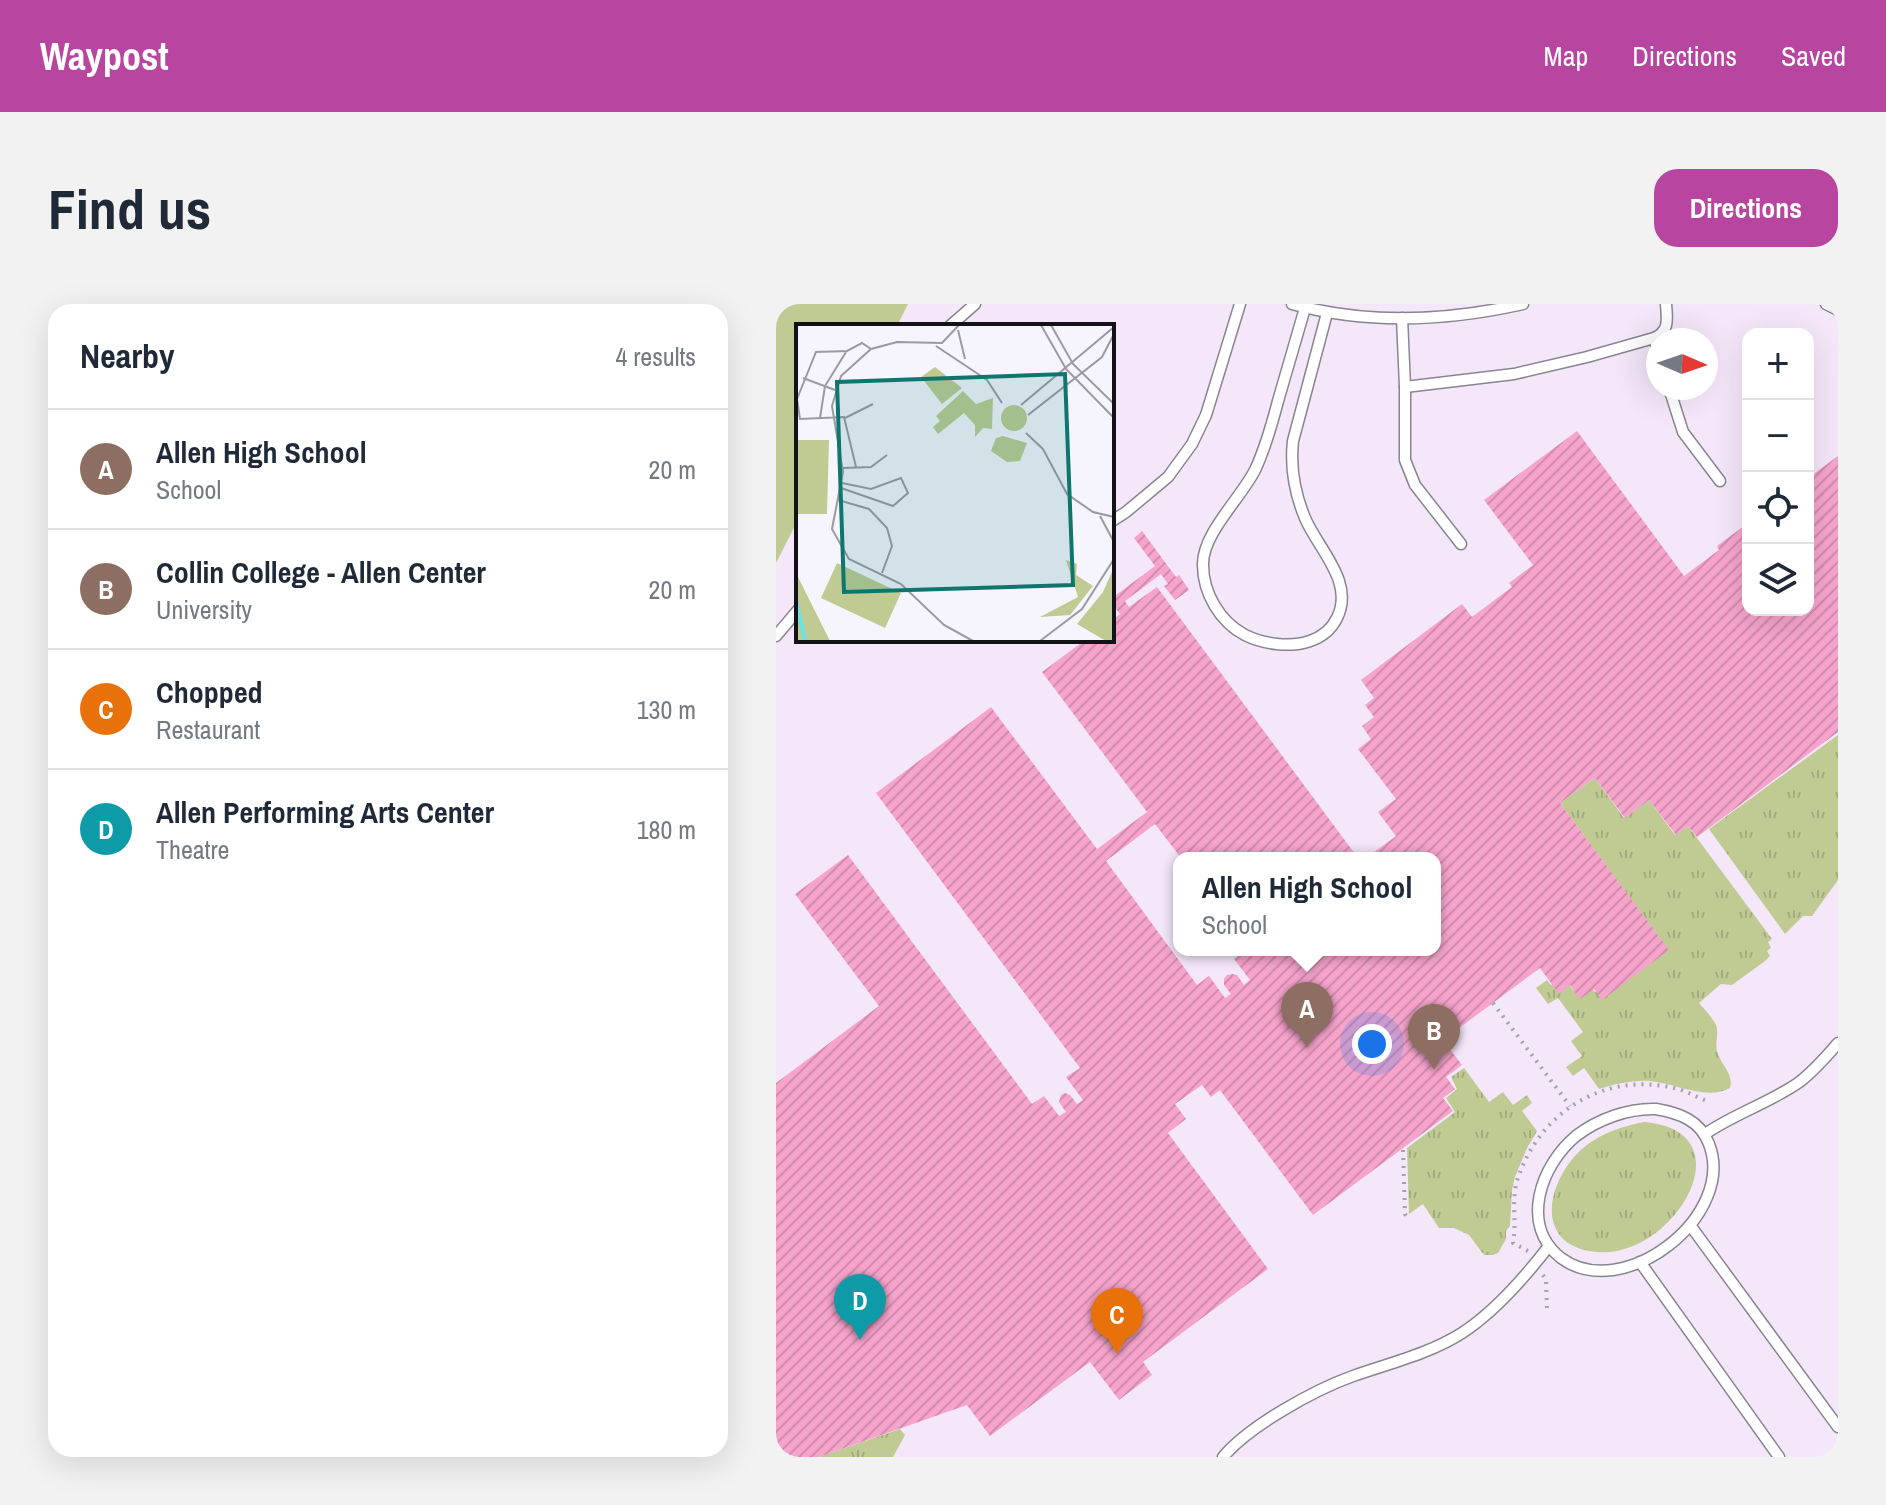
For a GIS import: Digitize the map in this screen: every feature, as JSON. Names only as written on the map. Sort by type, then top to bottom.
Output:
[{"type":"lane","points":[[952,324],[975,304]]},
{"type":"lane","points":[[1114,520],[1168,477],[1192,444],[1206,415],[1240,304]]},
{"type":"lane","points":[[1292,304],[1327,313],[1372,318],[1456,316],[1523,304]]},
{"type":"lane","points":[[1666,304],[1666,328]]},
{"type":"lane","points":[[1826,304],[1838,310]]},
{"type":"lane","points":[[1305,308],[1269,433],[1255,470],[1211,535],[1203,563],[1206,587],[1225,619],[1245,635],[1268,643],[1297,644],[1319,638],[1329,630],[1341,608],[1339,580],[1306,521],[1291,456],[1295,430],[1327,313]]},
{"type":"lane","points":[[1402,318],[1404,450],[1409,473],[1461,544]]},
{"type":"lane","points":[[1405,387],[1514,374],[1646,340]]},
{"type":"lane","points":[[1673,400],[1683,432],[1720,481]]},
{"type":"lane","points":[[776,636],[796,612]]},
{"type":"lane","points":[[1705,1134],[1798,1083],[1838,1043]]},
{"type":"lane","points":[[1634,1110],[1678,1114],[1689,1119],[1705,1134],[1713,1154],[1713,1178],[1708,1200],[1690,1225],[1670,1243],[1640,1262],[1612,1270],[1583,1268],[1559,1256],[1542,1234],[1539,1199],[1542,1185],[1556,1158],[1586,1130],[1634,1110]]},
{"type":"lane","points":[[1690,1225],[1838,1427]]},
{"type":"lane","points":[[1223,1457],[1233,1445],[1278,1413],[1314,1394],[1426,1351],[1463,1332],[1499,1302],[1549,1246]]},
{"type":"lane","points":[[1640,1262],[1779,1457]]},
{"type":"path","points":[[1493,1003],[1570,1106]]},
{"type":"path","points":[[1403,1150],[1405,1214],[1409,1220]]},
{"type":"shaded area","points":[[776,304],[1838,304],[1838,1457],[776,1457]]},
{"type":"green space","points":[[776,304],[908,304],[898,324],[796,324],[796,524],[776,563]]},
{"type":"green space","points":[[1838,735],[1838,880],[1812,916],[1803,916],[1785,934],[1709,829]]},
{"type":"green space","points":[[1595,778],[1624,818],[1649,800],[1675,835],[1688,826],[1772,939],[1768,942],[1770,956],[1765,961],[1732,985],[1721,984],[1699,1003],[1716,1025],[1717,1051],[1729,1074],[1730,1088],[1721,1092],[1701,1092],[1643,1081],[1599,1089],[1584,1068],[1573,1076],[1566,1067],[1582,1056],[1571,1041],[1583,1032],[1558,998],[1548,1004],[1536,988],[1547,980],[1551,985],[1563,977],[1573,990],[1586,981],[1595,992],[1662,941],[1560,803]]},
{"type":"green space","points":[[1464,1068],[1489,1102],[1503,1092],[1513,1105],[1527,1095],[1532,1103],[1522,1111],[1537,1131],[1515,1177],[1506,1239],[1498,1253],[1493,1255],[1484,1255],[1469,1235],[1454,1228],[1439,1228],[1423,1204],[1409,1214],[1407,1148],[1455,1112],[1446,1098],[1457,1089],[1451,1077]]},
{"type":"green space","points":[[1644,1122],[1676,1130],[1692,1147],[1696,1169],[1689,1193],[1674,1216],[1652,1236],[1625,1249],[1597,1252],[1575,1247],[1561,1237],[1554,1223],[1552,1207],[1555,1190],[1563,1173],[1574,1157],[1594,1140]]},
{"type":"green space","points":[[900,1429],[905,1435],[893,1457],[819,1457]]},
{"type":"building","points":[[1577,431],[1684,576],[1719,550],[1717,546],[1742,527],[1742,616],[1814,616],[1814,474],[1838,456],[1838,732],[1697,837],[1688,826],[1676,835],[1649,800],[1625,818],[1595,778],[1560,803],[1669,950],[1602,1000],[1594,989],[1580,999],[1570,985],[1559,994],[1540,968],[1443,1040],[1462,1065],[1446,1077],[1455,1089],[1443,1098],[1453,1111],[1313,1215],[1220,1090],[1211,1097],[1202,1085],[1175,1104],[1186,1119],[1168,1133],[1268,1269],[1143,1362],[1152,1375],[1119,1400],[1090,1362],[990,1436],[967,1405],[819,1457],[776,1457],[776,1083],[879,1006],[795,894],[848,855],[1032,1104],[1044,1096],[1059,1116],[1066,1112],[1059,1102],[1061,1095],[1070,1095],[1077,1104],[1083,1100],[1066,1077],[1080,1068],[876,793],[991,707],[1097,849],[1147,812],[1042,672],[1082,642],[1114,642],[1114,618],[1120,614],[1114,606],[1114,597],[1155,566],[1134,538],[1142,531],[1189,590],[1175,600],[1164,586],[1168,584],[1161,574],[1125,601],[1129,607],[1157,587],[1354,852],[1176,852],[1155,824],[1106,861],[1197,985],[1209,976],[1225,998],[1231,994],[1224,985],[1227,975],[1237,975],[1244,985],[1250,980],[1234,959],[1238,956],[1441,956],[1441,852],[1374,852],[1396,836],[1378,812],[1396,799],[1358,749],[1371,739],[1362,726],[1374,717],[1365,705],[1374,698],[1361,680],[1462,604],[1472,617],[1512,587],[1509,583],[1533,565],[1484,500]]},
{"type":"place","name":"Allen High School","points":[[1307,1048]]},
{"type":"place","name":"Collin College - Allen Center","points":[[1434,1070]]},
{"type":"place","name":"Allen Performing Arts Center","points":[[860,1340]]},
{"type":"place","name":"Chopped","points":[[1117,1354]]}]
